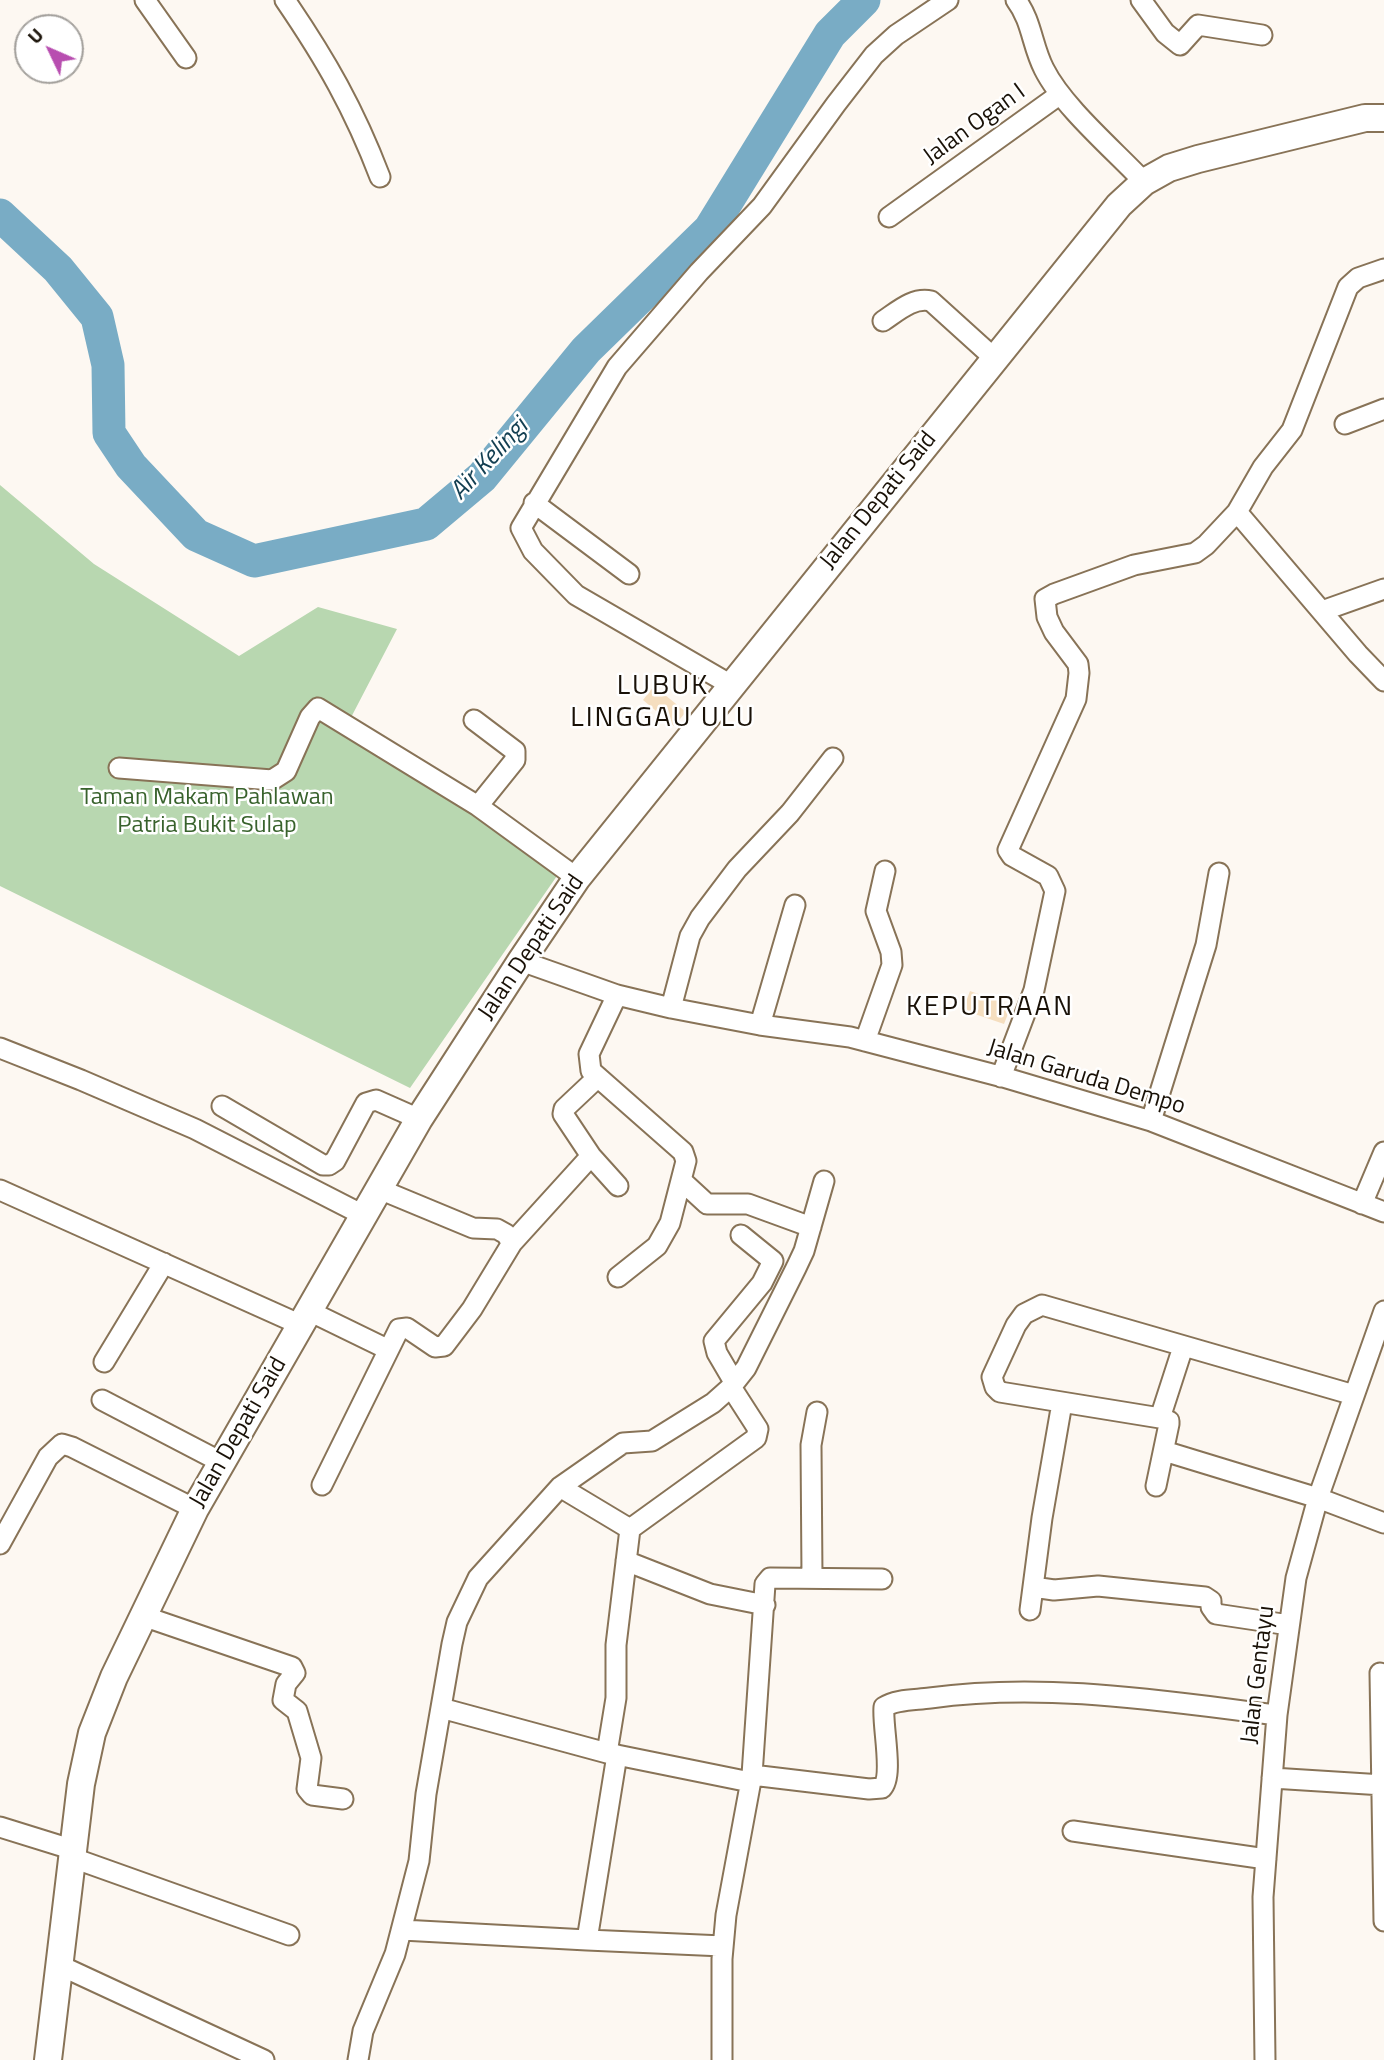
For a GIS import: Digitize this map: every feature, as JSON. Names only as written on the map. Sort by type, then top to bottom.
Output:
[{"type":"main road","name":"Jalan Depati Said","points":[[48,2060],[81,1784],[92,1733],[114,1677],[195,1509],[419,1119],[577,878],[1093,235],[1144,181],[1169,168],[1198,159],[1365,118],[1384,118]]},
{"type":"street","points":[[145,0],[186,58]]},
{"type":"street","points":[[285,0],[337,80],[352,108],[380,177]]},
{"type":"street","points":[[732,685],[576,595],[533,551],[521,528],[617,367],[699,272],[762,206],[874,55],[896,35],[948,0]]},
{"type":"street","points":[[1016,0],[1027,16],[1044,70],[1059,95]]},
{"type":"street","points":[[1141,0],[1165,33],[1180,45],[1198,25],[1262,35]]},
{"type":"street","name":"Jalan Ogan I","points":[[889,217],[1059,95],[1144,181]]},
{"type":"street","points":[[1001,1077],[1034,990],[1055,891],[1048,876],[1013,856],[1008,850],[1076,699],[1078,685],[1078,664],[1054,632],[1047,617],[1045,599],[1135,565],[1195,553],[1206,545],[1237,512],[1264,467],[1292,430],[1348,287],[1358,278],[1384,269]]},
{"type":"street","points":[[883,321],[912,302],[921,299],[931,301],[994,358]]},
{"type":"street","points":[[1345,424],[1384,409]]},
{"type":"street","points":[[534,503],[629,574]]},
{"type":"street","points":[[1237,512],[1384,681]]},
{"type":"street","points":[[1322,611],[1384,589]]},
{"type":"street","points":[[119,768],[272,780],[286,771],[310,717],[318,708],[478,806],[577,878]]},
{"type":"street","points":[[474,720],[515,751],[515,760],[478,806]]},
{"type":"street","points":[[671,1008],[690,936],[700,918],[737,869],[790,813],[833,758]]},
{"type":"street","points":[[865,1041],[892,965],[891,952],[876,911],[885,871]]},
{"type":"street","points":[[1151,1121],[1206,945],[1219,873]]},
{"type":"street","points":[[760,1025],[795,905]]},
{"type":"street","name":"Jalan Garuda Dempo","points":[[521,961],[617,995],[760,1025],[865,1041],[1001,1077],[1151,1121],[1384,1212]]},
{"type":"street","points":[[617,995],[589,1054],[591,1071],[683,1152],[686,1161],[670,1223],[657,1246],[618,1277]]},
{"type":"street","points":[[0,1048],[195,1129],[365,1216]]},
{"type":"street","points":[[598,1077],[563,1114],[591,1156],[618,1186]]},
{"type":"street","points":[[222,1106],[323,1165],[329,1165],[335,1160],[370,1101],[376,1100],[419,1119]]},
{"type":"street","points":[[1362,1204],[1384,1152]]},
{"type":"street","points":[[322,1485],[399,1328],[407,1328],[435,1347],[444,1346],[472,1309],[512,1243],[591,1156]]},
{"type":"street","points":[[682,1181],[707,1204],[748,1204],[811,1227]]},
{"type":"street","points":[[358,2060],[363,2031],[395,1954],[402,1930],[419,1861],[426,1794],[457,1622],[478,1578],[560,1488],[623,1443],[652,1441],[713,1403],[733,1384],[746,1367],[796,1268],[824,1181]]},
{"type":"street","points":[[379,1189],[473,1228],[497,1229],[506,1234],[512,1243]]},
{"type":"street","points":[[0,1190],[164,1263],[387,1349]]},
{"type":"street","points":[[741,1236],[773,1261],[796,1268]]},
{"type":"street","points":[[587,1940],[612,1754],[616,1645],[629,1529],[756,1438],[758,1429],[717,1353],[714,1341],[762,1283],[773,1261]]},
{"type":"street","points":[[104,1362],[164,1263]]},
{"type":"street","points":[[1156,1486],[1169,1424],[1167,1420],[1000,1392],[995,1387],[992,1377],[1016,1325],[1033,1308],[1041,1305],[1354,1395]]},
{"type":"street","name":"Jalan Gentayu","points":[[1265,2060],[1263,1924],[1266,1859],[1277,1715],[1296,1578],[1318,1498],[1384,1311]]},
{"type":"street","points":[[1160,1418],[1183,1347]]},
{"type":"street","points":[[102,1400],[221,1462]]},
{"type":"street","points":[[1030,1610],[1042,1518],[1062,1403]]},
{"type":"street","points":[[812,1577],[811,1445],[817,1412]]},
{"type":"street","points":[[0,1544],[48,1457],[62,1444],[195,1509]]},
{"type":"street","points":[[1164,1451],[1318,1498],[1384,1523]]},
{"type":"street","points":[[560,1488],[629,1529]]},
{"type":"street","points":[[626,1561],[687,1587],[765,1605]]},
{"type":"street","points":[[722,2060],[723,1946],[726,1915],[751,1779],[765,1584],[768,1579],[812,1577],[882,1579]]},
{"type":"street","points":[[1033,1587],[1054,1590],[1098,1586],[1205,1597],[1211,1601],[1211,1607],[1216,1614],[1289,1625]]},
{"type":"street","points":[[143,1616],[292,1667],[295,1673],[286,1684],[283,1700],[297,1711],[311,1758],[308,1793],[343,1799]]},
{"type":"street","points":[[1380,1673],[1384,1921]]},
{"type":"street","points":[[442,1708],[612,1754],[751,1779],[869,1789],[882,1788],[886,1784],[884,1707],[893,1703],[948,1695],[1044,1690],[1277,1715]]},
{"type":"street","points":[[1272,1778],[1383,1785]]},
{"type":"street","points":[[0,1826],[289,1935]]},
{"type":"street","points":[[1073,1831],[1266,1859]]},
{"type":"street","points":[[402,1930],[723,1946]]},
{"type":"street","points":[[59,1965],[264,2060]]},
{"type":"green space","name":"Taman Makam Pahlawan Patria Bukit Sulap","points":[[0,485],[94,564],[239,656],[318,607],[397,629],[345,729],[559,873],[410,1088],[0,886]]},
{"type":"building","points":[[654,686],[686,712],[674,726],[643,700]]},
{"type":"building","points":[[970,991],[1011,1006],[1004,1024],[963,1010]]},
{"type":"waterway","name":"Air Kelingi","points":[[0,215],[58,269],[97,317],[108,365],[109,433],[131,466],[196,535],[254,561],[426,524],[482,477],[586,350],[710,229],[830,34],[864,0]]},
{"type":"district","name":"LUBUK LINGGAU ULU","points":[[663,703]]},
{"type":"district","name":"KEPUTRAAN","points":[[990,1008]]}]
